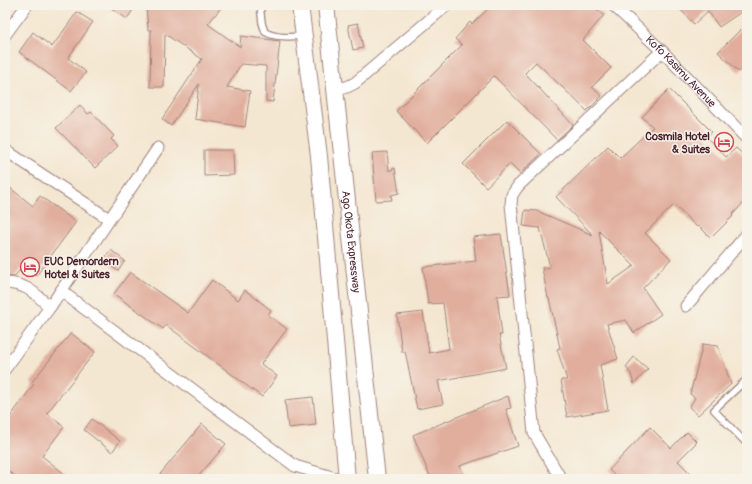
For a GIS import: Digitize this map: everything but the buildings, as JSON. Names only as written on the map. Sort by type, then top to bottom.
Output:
[{"type":"main road","points":[[300,5],[319,156],[347,479]]},
{"type":"main road","name":"Ago Okota Expressway","points":[[326,5],[377,479]]},
{"type":"street","points":[[5,35],[26,5]]},
{"type":"street","points":[[335,88],[355,83],[446,5]]},
{"type":"street","name":"Kofo Kasimu Avenue","points":[[613,5],[662,52],[747,139]]},
{"type":"street","points":[[562,479],[534,433],[511,204],[512,195],[518,186],[662,52]]},
{"type":"street","points":[[5,369],[50,307],[158,148]]},
{"type":"street","points":[[5,150],[109,219]]},
{"type":"street","points":[[686,306],[747,234]]},
{"type":"street","points":[[5,283],[18,284],[32,291],[50,307]]},
{"type":"street","points":[[61,291],[295,466],[338,479]]},
{"type":"lane","points":[[260,5],[262,23],[265,32],[270,35],[288,37],[303,36]]},
{"type":"lane","points":[[747,379],[714,410],[747,444]]},
{"type":"place","name":"Cosmila Hotel & Suites","points":[[724,142]]},
{"type":"place","name":"EUC Demordern Hotel & Suites","points":[[30,267]]}]
